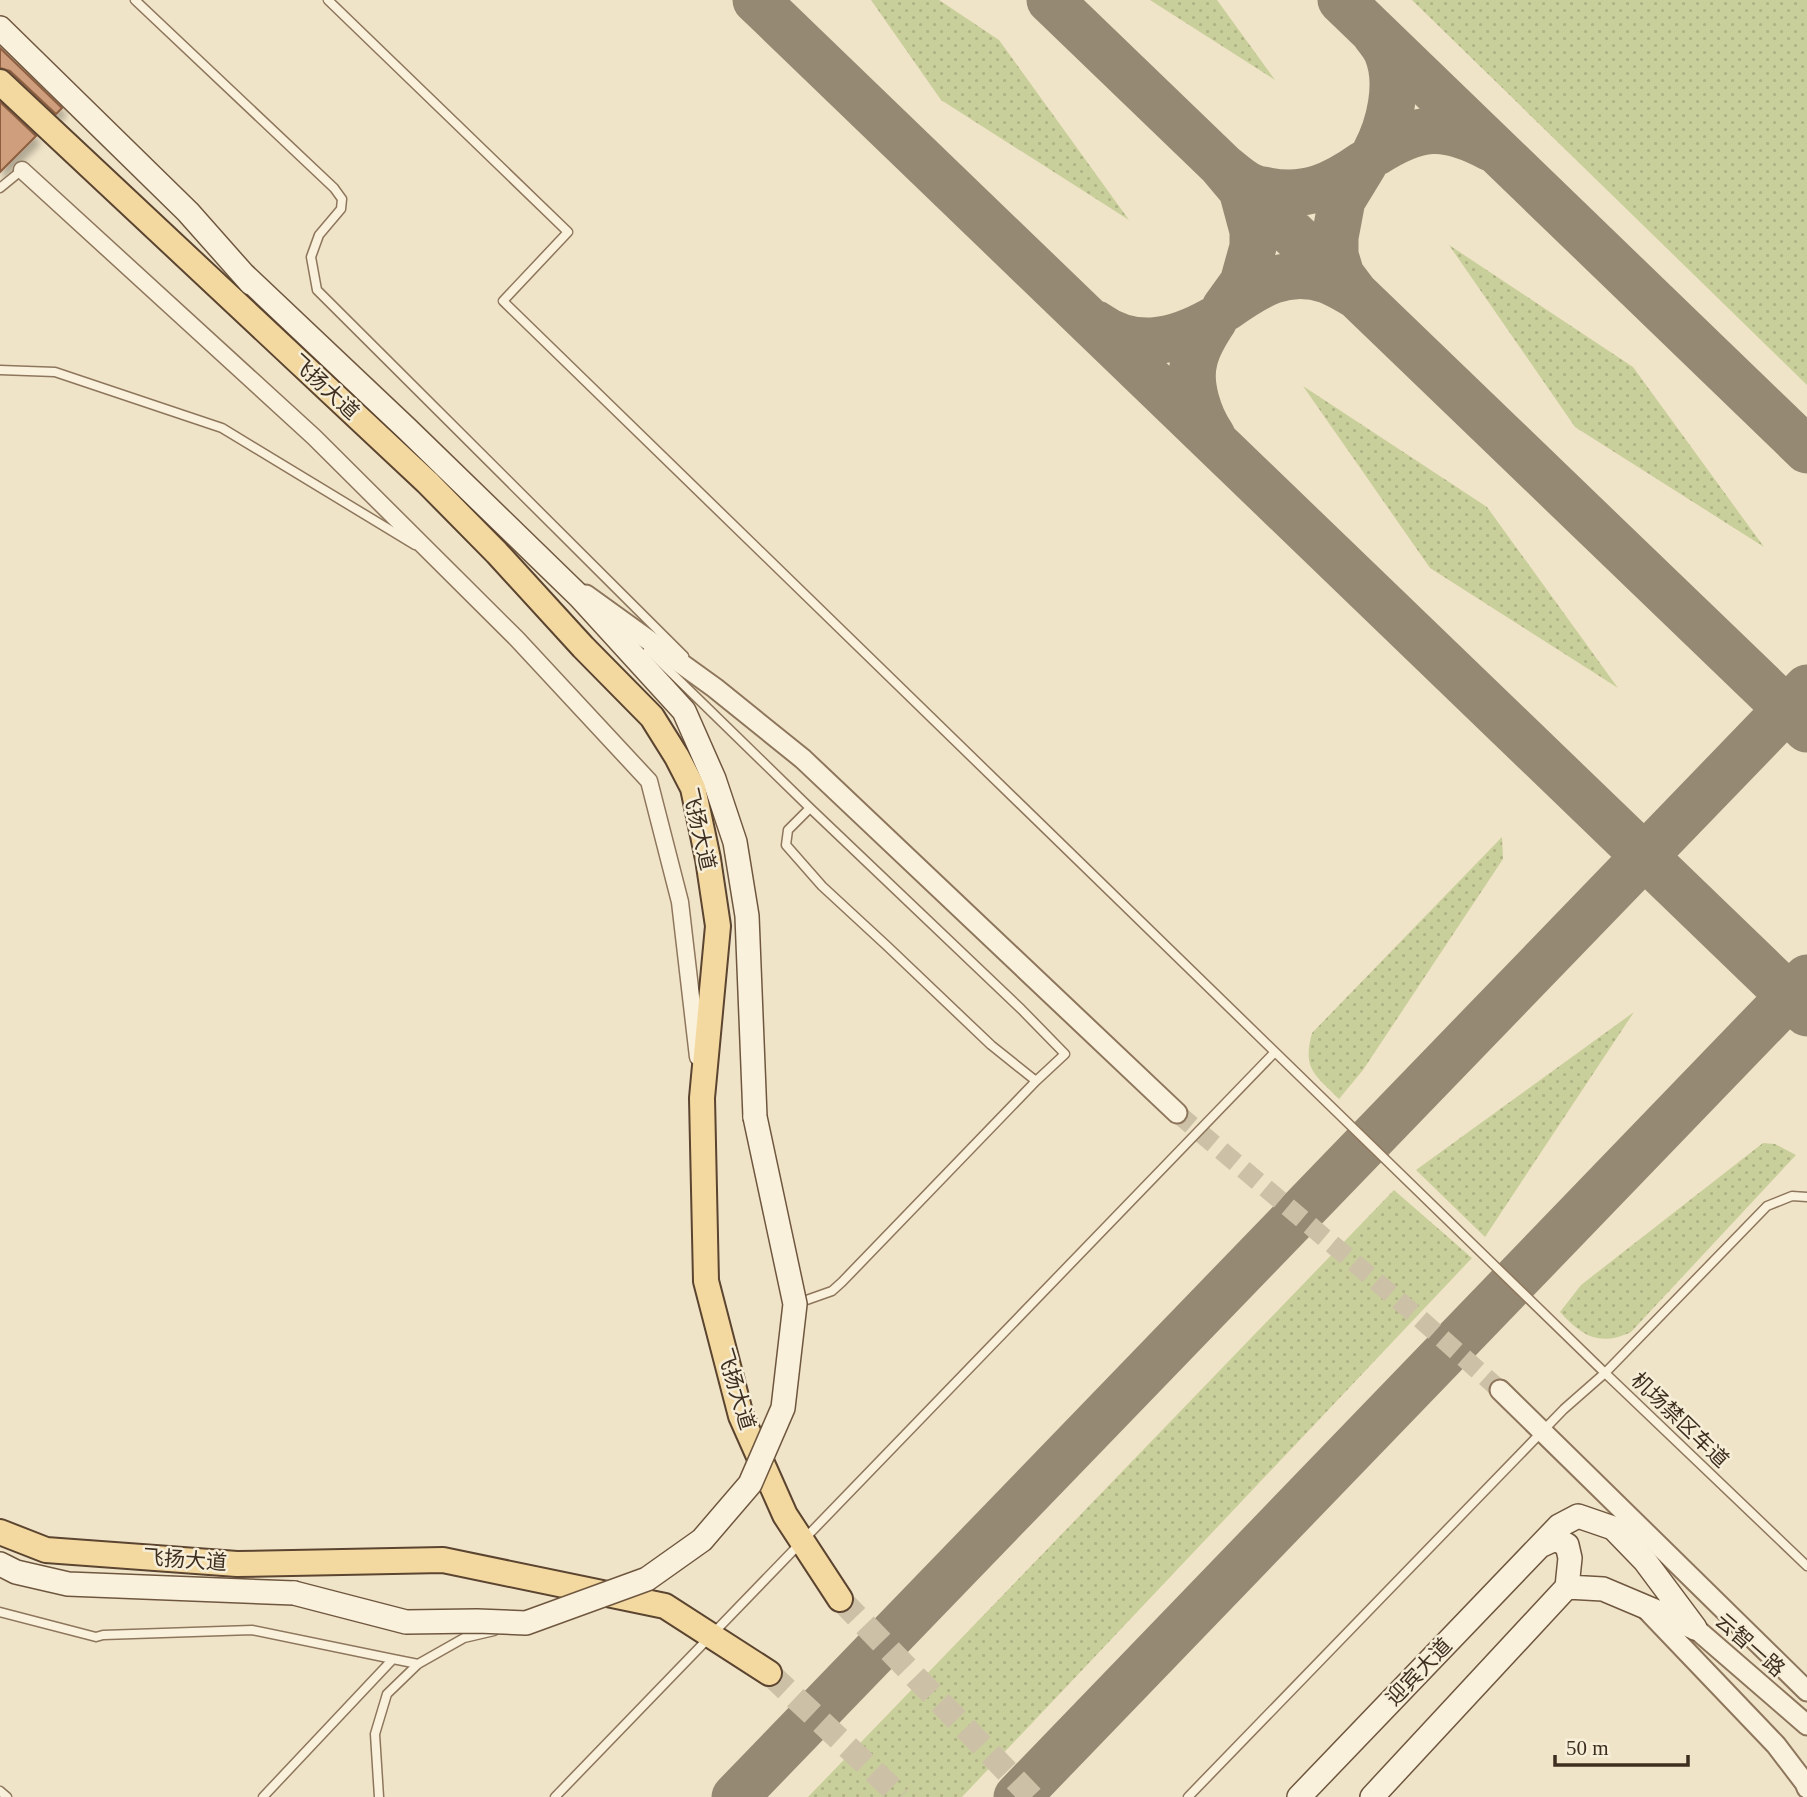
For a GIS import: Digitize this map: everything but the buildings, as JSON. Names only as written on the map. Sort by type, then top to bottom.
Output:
[{"type":"main road","points":[[0,28],[188,212],[427,482]]},
{"type":"main road","name":"飞扬大道","points":[[0,82],[427,482],[652,718],[677,757],[692,788],[708,859],[718,926],[702,1098],[706,1281],[741,1416],[785,1515],[840,1600]]},
{"type":"main road","points":[[0,1564],[16,1572],[68,1584],[295,1593],[406,1622],[527,1623],[647,1579],[702,1540],[750,1484],[783,1408],[795,1304],[755,1117],[747,916],[735,842],[715,779],[684,711],[559,577],[242,273]]},
{"type":"main road","name":"迎宾大道","points":[[1299,1797],[1559,1526],[1578,1516],[1613,1528],[1645,1561],[1695,1628]]},
{"type":"main road","name":"飞扬大道","points":[[0,1532],[46,1550],[237,1564],[443,1560],[665,1606],[769,1672]]},
{"type":"main road","points":[[1371,1797],[1567,1587],[1570,1558],[1567,1545],[1555,1539],[1540,1546]]},
{"type":"main road","points":[[1567,1587],[1603,1589],[1695,1628]]},
{"type":"street","points":[[22,170],[314,437],[517,639],[649,781],[680,902],[702,1098]]},
{"type":"street","points":[[559,577],[715,688],[803,759],[1177,1113]]},
{"type":"street","points":[[1500,1390],[1807,1691]]},
{"type":"street","points":[[1643,1606],[1776,1745],[1807,1788]]},
{"type":"street","name":"云智一路","points":[[1695,1628],[1807,1725]]},
{"type":"lane","points":[[135,0],[334,188],[342,199],[341,209],[319,235],[311,257],[317,289],[715,688]]},
{"type":"lane","points":[[328,0],[568,232],[503,301],[1605,1373],[1564,1409],[1188,1797]]},
{"type":"lane","points":[[0,188],[22,170]]},
{"type":"lane","points":[[0,370],[55,372],[222,428],[435,557]]},
{"type":"lane","points":[[621,619],[640,642],[1065,1054],[832,1291],[795,1304]]},
{"type":"lane","points":[[810,808],[788,830],[786,845],[822,886],[991,1045],[1036,1081]]},
{"type":"lane","points":[[555,1797],[1275,1052]]},
{"type":"lane","name":"机场禁区车道","points":[[1807,1196],[1793,1196],[1767,1206],[1605,1373],[1807,1566]]},
{"type":"lane","points":[[0,1612],[96,1637],[252,1630],[418,1664]]},
{"type":"lane","points":[[379,1797],[375,1734],[387,1694],[418,1664],[464,1638],[527,1623]]},
{"type":"lane","points":[[263,1797],[393,1659]]},
{"type":"lane","points":[[0,1791],[7,1797]]},
{"type":"green space","points":[[871,0],[939,0],[999,40],[1129,220],[941,100]]},
{"type":"green space","points":[[1150,0],[1217,0],[1275,80]]},
{"type":"green space","points":[[1412,0],[1807,0],[1807,385]]},
{"type":"green space","points":[[1449,245],[1633,367],[1764,547],[1575,427]]},
{"type":"green space","points":[[1303,386],[1487,507],[1618,688],[1430,568]]},
{"type":"green space","points":[[1502,837],[1503,859],[1363,1070],[1339,1099],[1317,1077],[1310,1063],[1309,1045],[1312,1033]]},
{"type":"green space","points":[[1634,1012],[1485,1237],[1416,1170]]},
{"type":"green space","points":[[1763,1143],[1775,1144],[1796,1155],[1631,1332],[1610,1339],[1592,1337],[1560,1312],[1581,1285]]},
{"type":"green space","points":[[1394,1190],[1472,1258],[962,1797],[808,1797]]},
{"type":"taxiway","points":[[756,0],[1807,1013]]},
{"type":"taxiway","points":[[1050,0],[1807,729]]},
{"type":"taxiway","points":[[1341,0],[1807,450]]},
{"type":"taxiway","points":[[1375,34],[1387,52],[1393,77],[1389,117],[1375,153],[1405,137],[1432,131],[1459,134],[1491,148]]},
{"type":"taxiway","points":[[1364,164],[1342,200],[1335,237],[1335,255],[1341,275],[1356,295],[1327,280],[1298,275],[1272,280],[1225,308],[1243,283],[1253,247],[1253,231],[1242,190],[1221,165],[1254,188],[1295,193],[1330,184],[1364,164]]},
{"type":"taxiway","points":[[1096,324],[1125,338],[1155,341],[1185,334],[1214,320],[1195,356],[1192,380],[1203,420],[1212,436]]},
{"type":"taxiway","points":[[735,1797],[1807,688]]},
{"type":"taxiway","points":[[1017,1797],[1807,978]]},
{"type":"tunnel","points":[[1177,1113],[1417,1316],[1500,1390]]},
{"type":"tunnel","points":[[840,1599],[1032,1797]]},
{"type":"tunnel","points":[[769,1673],[901,1797]]}]
